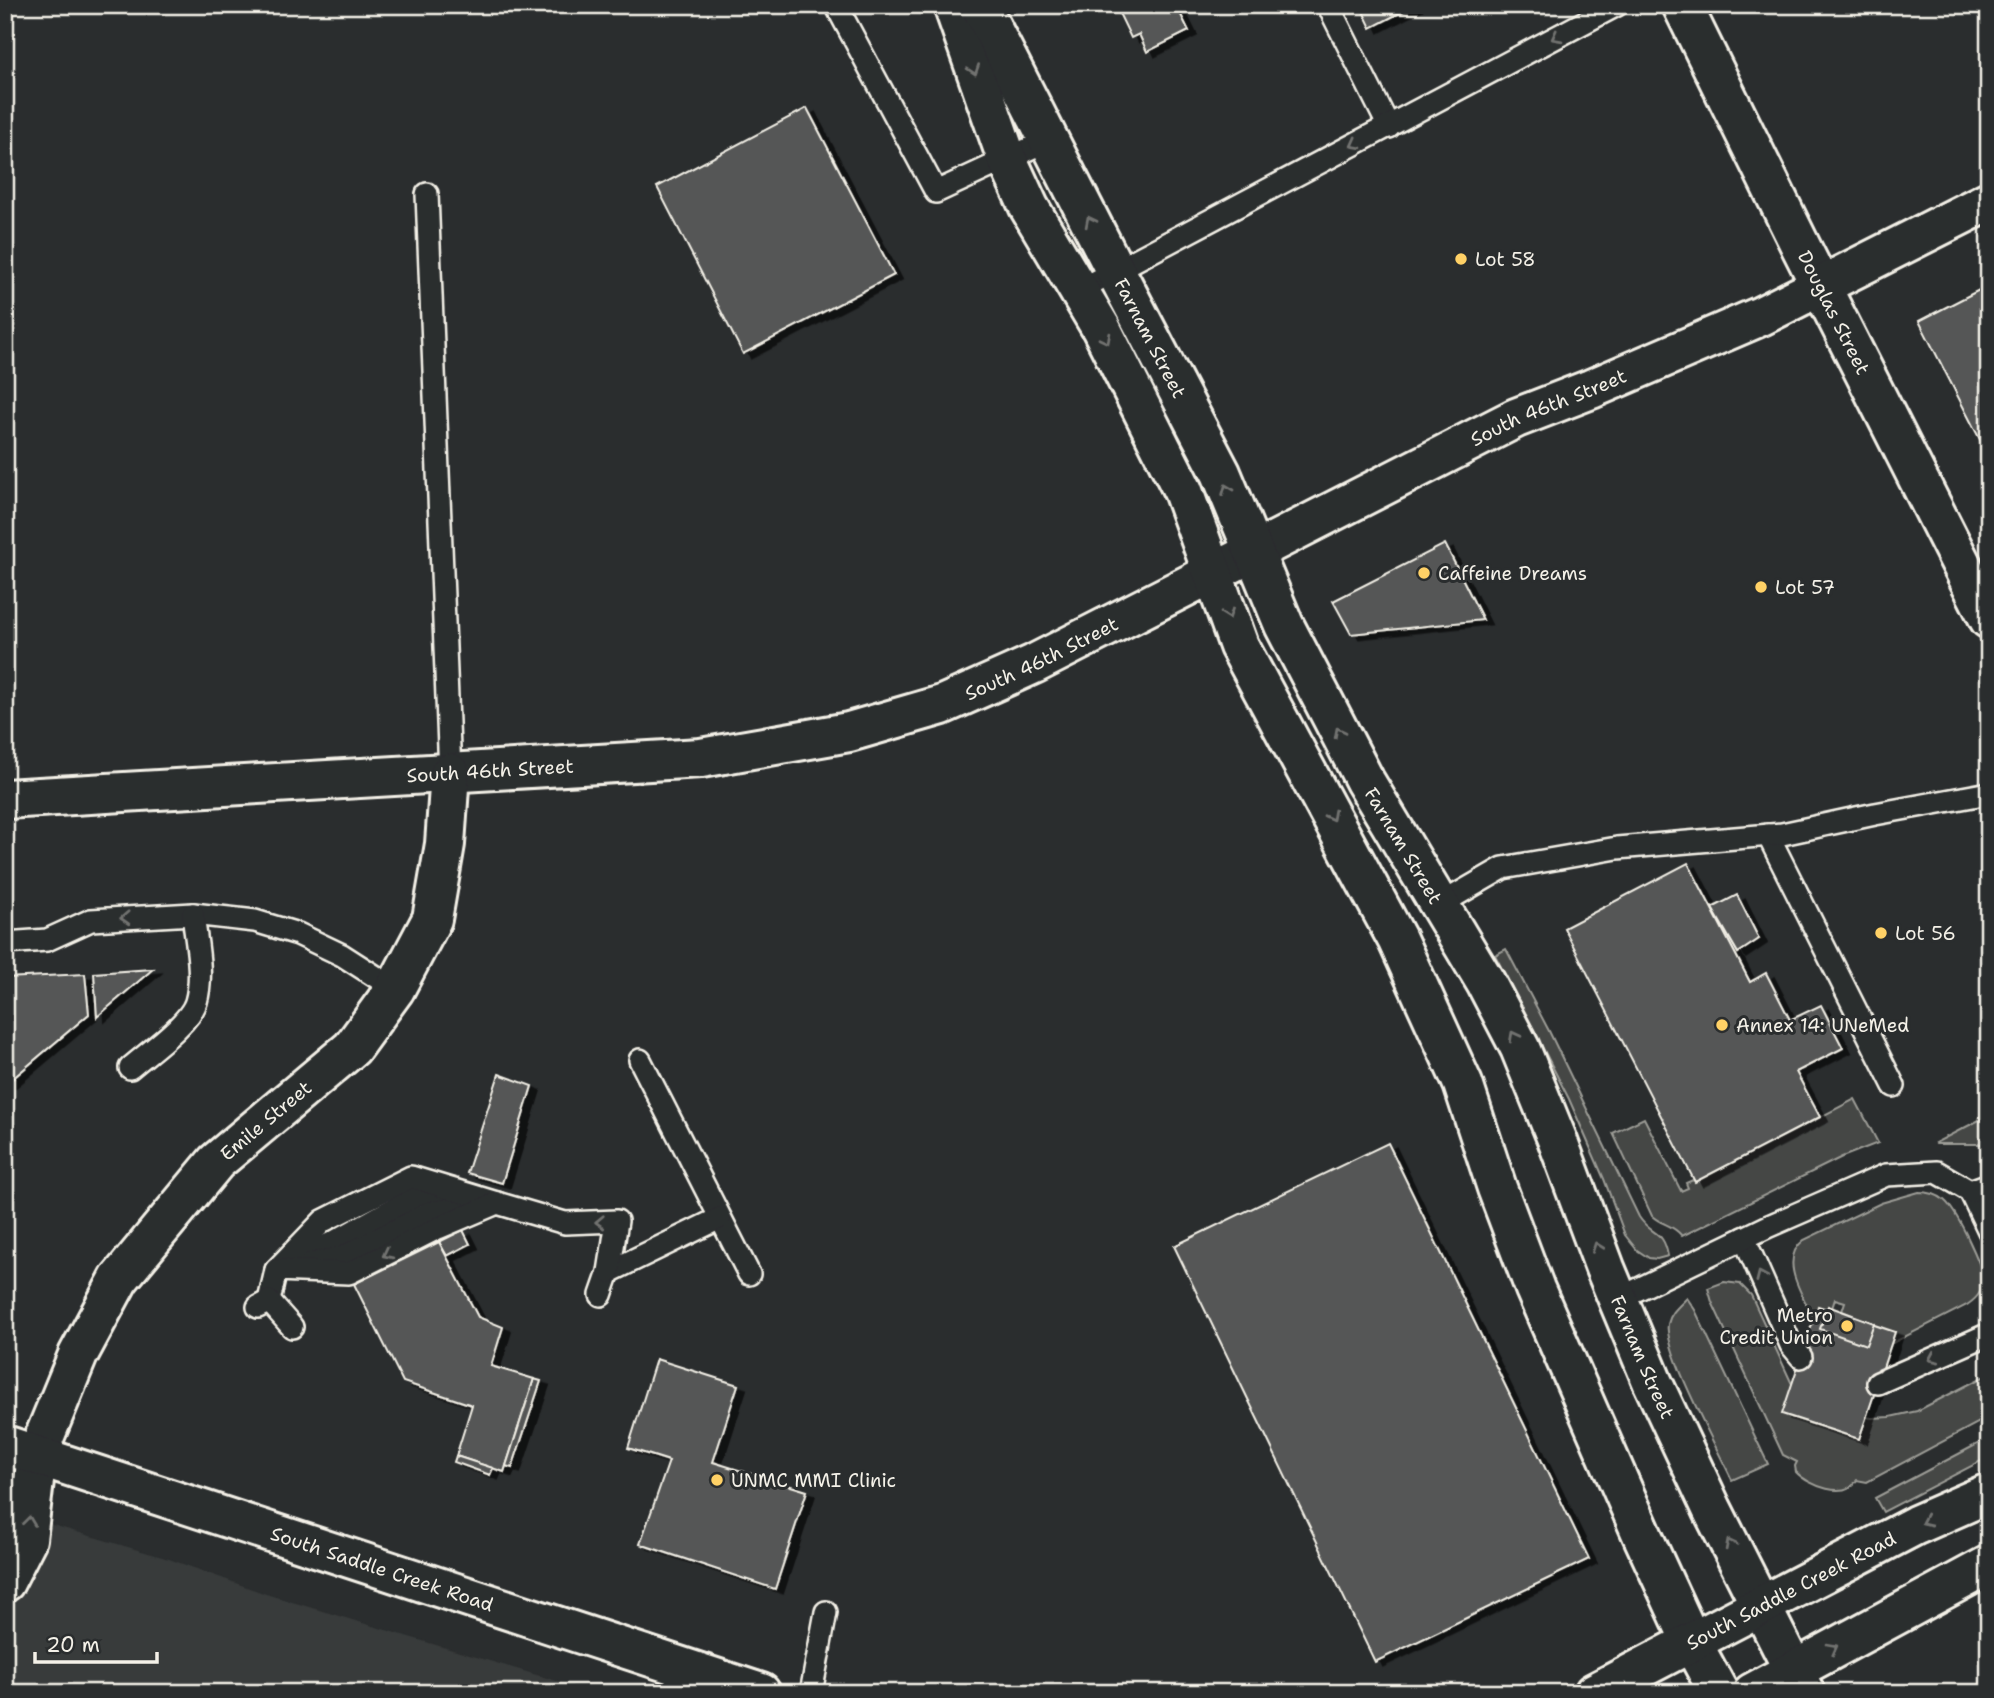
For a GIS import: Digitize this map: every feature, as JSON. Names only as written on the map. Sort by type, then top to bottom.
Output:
[{"type":"main road","name":"Farnam Street","points":[[953,5],[1007,159],[1029,207],[1101,328],[1183,491],[1239,646],[1397,939],[1463,1084],[1497,1188],[1535,1289],[1691,1641],[1719,1693]]},
{"type":"main road","name":"Farnam Street","points":[[981,5],[1048,140],[1221,472],[1284,625],[1365,781],[1486,984],[1520,1048],[1618,1299],[1674,1428],[1800,1681]]},
{"type":"main road","name":"Douglas Street","points":[[1682,5],[1989,619]]},
{"type":"main road","name":"South 46th Street","points":[[5,799],[701,758],[849,732],[942,705],[1034,664],[1516,418],[1591,389],[1748,321],[1989,201]]},
{"type":"main road","name":"Emile Street","points":[[5,1480],[119,1279],[216,1161],[352,1048],[396,989],[432,919],[445,844],[450,773]]},
{"type":"main road","name":"Emile Street","points":[[5,1582],[27,1539],[21,1450]]},
{"type":"main road","name":"South Saddle Creek Road","points":[[21,1450],[761,1693]]},
{"type":"main road","name":"South Saddle Creek Road","points":[[1594,1693],[1916,1525],[1989,1493]]},
{"type":"main road","points":[[1752,1693],[1800,1681],[1989,1564]]},
{"type":"lane","points":[[836,5],[936,192],[1048,140]]},
{"type":"lane","points":[[1328,5],[1389,127]]},
{"type":"lane","points":[[1077,290],[1616,5]]},
{"type":"lane","points":[[427,194],[450,773]]},
{"type":"lane","points":[[1439,905],[1503,868],[1617,848],[1782,834],[1989,793]]},
{"type":"lane","points":[[1768,835],[1894,1086]]},
{"type":"lane","points":[[130,1068],[182,1024],[196,1005],[200,979],[193,914]]},
{"type":"lane","points":[[5,943],[47,940],[91,920],[193,914],[254,921],[298,934],[342,955],[396,989]]},
{"type":"lane","points":[[640,1060],[748,1275]]},
{"type":"lane","points":[[1618,1299],[1744,1238],[1886,1175],[1937,1172],[1979,1188],[1989,1231]]},
{"type":"lane","points":[[292,1327],[262,1305],[276,1270],[421,1195],[497,1203],[565,1223],[617,1221],[609,1272],[601,1295]]},
{"type":"lane","points":[[276,1270],[348,1273],[438,1228],[497,1203]]},
{"type":"lane","points":[[609,1272],[720,1218]]},
{"type":"lane","points":[[1744,1238],[1791,1345],[1801,1357]]},
{"type":"lane","points":[[1878,1383],[1989,1334]]},
{"type":"lane","points":[[811,1693],[826,1612]]},
{"type":"shaded area","points":[[1506,949],[1639,1217],[1663,1241],[1668,1256],[1649,1258],[1637,1250],[1625,1235],[1569,1099],[1495,955]]},
{"type":"shaded area","points":[[1855,1099],[1878,1143],[1842,1157],[1682,1236],[1652,1216],[1613,1133],[1644,1118],[1681,1191],[1688,1188],[1686,1183],[1693,1180],[1695,1182]]},
{"type":"shaded area","points":[[1989,1115],[1989,1144],[1935,1143]]},
{"type":"shaded area","points":[[1919,1192],[1941,1198],[1961,1224],[1983,1273],[1982,1288],[1978,1295],[1967,1305],[1879,1350],[1866,1345],[1874,1323],[1842,1311],[1845,1302],[1835,1299],[1832,1308],[1828,1307],[1820,1329],[1796,1281],[1793,1259],[1796,1249],[1804,1240],[1881,1203]]},
{"type":"shaded area","points":[[1724,1282],[1740,1284],[1751,1295],[1791,1382],[1802,1399],[1852,1415],[1890,1417],[1917,1411],[1989,1374],[1989,1417],[1867,1482],[1857,1480],[1851,1486],[1836,1490],[1809,1482],[1796,1472],[1797,1462],[1783,1455],[1712,1302],[1708,1288]]},
{"type":"shaded area","points":[[1687,1298],[1768,1464],[1732,1480],[1683,1377],[1669,1337],[1668,1324],[1671,1316]]},
{"type":"shaded area","points":[[1989,1438],[1989,1457],[1883,1512],[1875,1498]]},
{"type":"shaded area","points":[[5,1511],[169,1559],[269,1595],[597,1693],[5,1693]]},
{"type":"building","points":[[1124,5],[1176,5],[1189,31],[1147,52],[1139,34],[1131,38],[1117,9]]},
{"type":"building","points":[[1360,5],[1415,5],[1371,28]]},
{"type":"building","points":[[807,108],[894,275],[743,354],[657,187]]},
{"type":"building","points":[[1989,285],[1989,457],[1919,321]]},
{"type":"building","name":"Caffeine Dreams","points":[[1445,544],[1483,620],[1351,634],[1333,601]]},
{"type":"building","name":"Annex 14: UNeMed","points":[[1688,863],[1750,982],[1766,973],[1790,1020],[1821,1005],[1843,1048],[1796,1072],[1820,1117],[1695,1182],[1564,928]]},
{"type":"building","points":[[1737,895],[1759,939],[1738,953],[1712,908]]},
{"type":"building","points":[[153,969],[97,1017],[94,973]]},
{"type":"building","points":[[85,974],[89,1014],[5,1085],[5,978]]},
{"type":"building","points":[[499,1074],[532,1086],[502,1183],[467,1173]]},
{"type":"building","points":[[1388,1143],[1589,1559],[1375,1662],[1174,1246]]},
{"type":"building","points":[[463,1230],[470,1244],[447,1256],[439,1242]]},
{"type":"building","points":[[439,1242],[478,1317],[503,1327],[491,1366],[534,1379],[504,1472],[456,1456],[472,1405],[403,1382],[354,1284]]},
{"type":"building","points":[[1818,1306],[1895,1332],[1859,1439],[1782,1414]]},
{"type":"building","name":"Metro Credit Union","points":[[1828,1306],[1874,1323],[1866,1345],[1820,1329]]},
{"type":"building","name":"UNMC MMI Clinic","points":[[656,1359],[738,1385],[713,1462],[807,1491],[775,1589],[640,1544],[669,1461],[628,1448]]},
{"type":"building","points":[[534,1379],[541,1381],[512,1468],[506,1466]]},
{"type":"building","points":[[456,1456],[493,1468],[490,1475],[454,1462]]},
{"type":"place","name":"Lot 58","points":[[1461,259]]},
{"type":"place","name":"Caffeine Dreams","points":[[1424,573]]},
{"type":"place","name":"Lot 57","points":[[1761,587]]},
{"type":"place","name":"Lot 56","points":[[1881,933]]},
{"type":"place","name":"Annex 14: UNeMed","points":[[1722,1025]]},
{"type":"place","name":"Metro Credit Union","points":[[1847,1326]]},
{"type":"place","name":"UNMC MMI Clinic","points":[[717,1480]]}]
